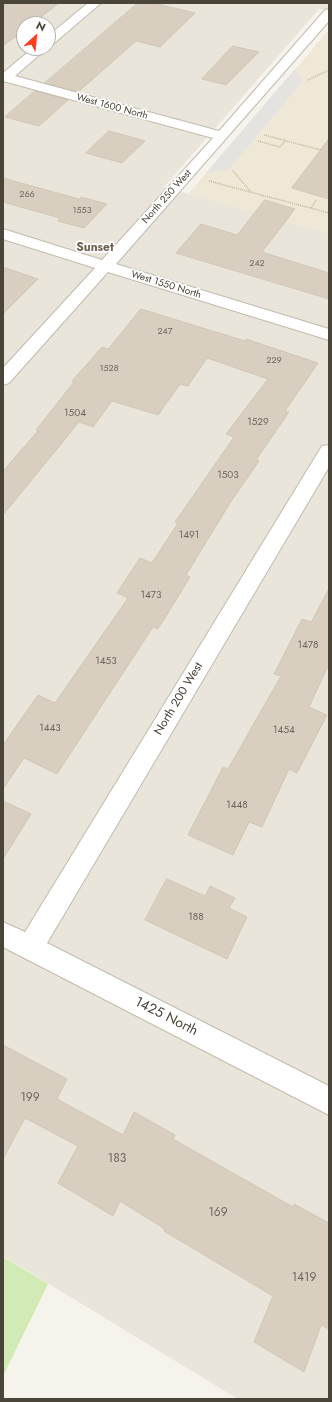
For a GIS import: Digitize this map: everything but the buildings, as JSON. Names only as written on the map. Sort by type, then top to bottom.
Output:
[{"type":"street","points":[[56,35],[95,3]]},
{"type":"street","name":"North 250 West","points":[[3,379],[326,20]]},
{"type":"street","points":[[4,78],[31,56]]},
{"type":"street","name":"West 1600 North","points":[[4,78],[222,136]]},
{"type":"street","name":"West 1550 North","points":[[3,234],[329,335]]},
{"type":"street","name":"North 200 West","points":[[30,947],[329,451]]},
{"type":"street","name":"1425 North","points":[[3,934],[329,1101]]},
{"type":"path","points":[[308,80],[329,70]]},
{"type":"path","points":[[264,135],[321,150]]},
{"type":"path","points":[[258,141],[280,147],[285,140]]},
{"type":"path","points":[[234,171],[251,192]]},
{"type":"path","points":[[207,180],[329,213]]},
{"type":"path","points":[[311,208],[316,200]]},
{"type":"shaded area","points":[[3,3],[329,3],[329,11],[319,9],[164,187],[329,233],[329,1399],[238,1399],[3,1256]]},
{"type":"shaded area","points":[[329,30],[329,233],[188,194],[205,174]]},
{"type":"shaded area","points":[[294,70],[303,81],[229,169],[205,174]]},
{"type":"green space","points":[[3,1257],[48,1284],[3,1376]]},
{"type":"district","name":"Sunset","points":[[95,248]]}]
